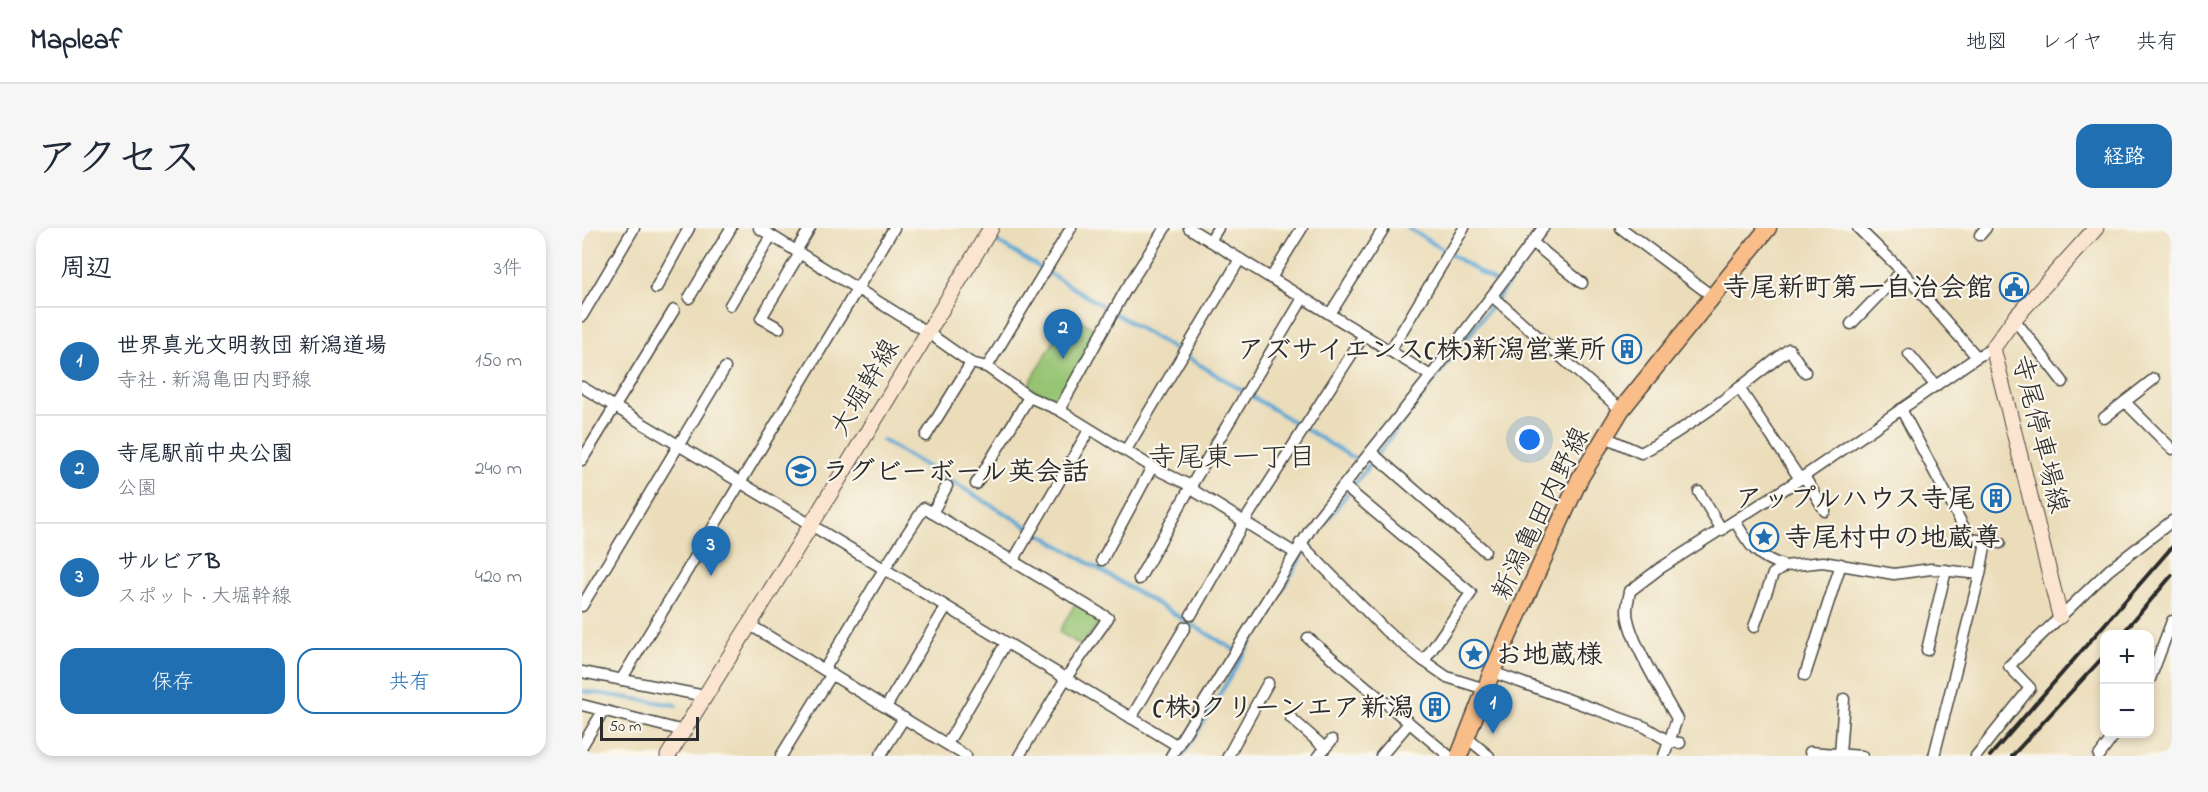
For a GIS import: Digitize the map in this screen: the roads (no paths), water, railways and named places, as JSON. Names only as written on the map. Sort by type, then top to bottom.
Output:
[{"type":"main road","name":"新潟亀田内野線","points":[[1459,756],[1492,672],[1580,477],[1621,410],[1768,228]]},
{"type":"street","points":[[582,316],[634,228]]},
{"type":"street","points":[[656,288],[689,228]]},
{"type":"street","points":[[689,298],[731,228]]},
{"type":"street","points":[[759,228],[927,332],[971,363],[987,367],[1029,397],[1059,411],[1152,467],[1191,486],[1196,492],[1244,522],[1298,548],[1386,631],[1424,661],[1447,677],[1485,689]]},
{"type":"street","points":[[779,328],[761,318],[810,228]]},
{"type":"street","points":[[621,680],[894,228]]},
{"type":"street","name":"大堀幹線","points":[[668,756],[812,525],[991,228]]},
{"type":"street","points":[[987,367],[1071,228]]},
{"type":"street","points":[[1059,411],[1125,291],[1165,228]]},
{"type":"street","points":[[1189,228],[1431,376]]},
{"type":"street","points":[[1210,241],[1218,228]]},
{"type":"street","points":[[1271,278],[1302,228]]},
{"type":"street","points":[[1330,314],[1384,228]]},
{"type":"street","points":[[1390,351],[1464,228]]},
{"type":"street","points":[[582,387],[1131,718],[1173,753],[1316,520],[1431,376],[1543,228]]},
{"type":"street","points":[[1621,228],[1712,296]]},
{"type":"street","points":[[1858,228],[1902,271],[1977,357]]},
{"type":"street","name":"寺尾停車場線","points":[[2060,616],[1993,348],[2014,319],[2096,228]]},
{"type":"street","points":[[730,304],[771,236]]},
{"type":"street","points":[[1532,242],[1582,283]]},
{"type":"street","points":[[1125,450],[1240,259]]},
{"type":"street","points":[[1851,324],[1902,271]]},
{"type":"street","points":[[1491,296],[1621,410]]},
{"type":"street","points":[[1139,579],[1191,486],[1303,298]]},
{"type":"street","points":[[582,460],[613,406],[674,310]]},
{"type":"street","points":[[2014,319],[2063,382]]},
{"type":"street","points":[[1191,615],[1244,522],[1364,335]]},
{"type":"street","points":[[1664,756],[1675,742],[1677,719],[1651,674],[1635,639],[1627,612],[1630,591],[1659,569],[1802,478],[1993,348]]},
{"type":"street","points":[[1605,437],[1641,453],[1739,388],[1789,349],[1805,372]]},
{"type":"street","points":[[1909,354],[1936,386]]},
{"type":"street","points":[[926,436],[971,363]]},
{"type":"street","points":[[582,606],[724,368]]},
{"type":"street","points":[[2104,418],[2154,379]]},
{"type":"street","points":[[1739,388],[1825,511]]},
{"type":"street","points":[[976,484],[1029,397]]},
{"type":"street","points":[[2125,402],[2172,449]]},
{"type":"street","points":[[1901,409],[1970,539],[2001,543]]},
{"type":"street","points":[[1013,561],[1089,430]]},
{"type":"street","points":[[1371,452],[1485,551]]},
{"type":"street","points":[[1102,560],[1152,467]]},
{"type":"street","points":[[932,513],[947,486]]},
{"type":"street","points":[[1344,486],[1471,593],[1424,661]]},
{"type":"street","points":[[1699,492],[1722,530]]},
{"type":"street","points":[[781,756],[884,569],[924,508],[1108,618],[1066,678],[1019,756]]},
{"type":"street","points":[[1735,521],[1750,547],[1769,561],[1785,566],[1823,562],[1894,574],[1931,569],[1980,574]]},
{"type":"street","points":[[1976,756],[2031,688],[2009,666],[2109,570],[2172,521]]},
{"type":"street","points":[[1935,756],[1986,541]]},
{"type":"street","points":[[1805,675],[1841,564]]},
{"type":"street","points":[[1754,627],[1773,574],[1785,566]]},
{"type":"street","points":[[1927,650],[1946,570]]},
{"type":"street","points":[[886,707],[946,607]]},
{"type":"street","points":[[2154,668],[2172,621]]},
{"type":"street","points":[[750,625],[966,756]]},
{"type":"street","points":[[1131,718],[1185,627]]},
{"type":"street","points":[[1308,638],[1449,756]]},
{"type":"street","points":[[946,744],[1006,643]]},
{"type":"street","points":[[582,672],[705,696]]},
{"type":"street","points":[[1492,672],[1646,727],[1675,742]]},
{"type":"street","points":[[1228,756],[1268,683]]},
{"type":"street","points":[[1840,754],[1844,699]]},
{"type":"street","points":[[582,705],[684,731]]},
{"type":"street","points":[[582,746],[603,711]]},
{"type":"street","points":[[880,756],[904,718]]},
{"type":"street","points":[[1291,718],[1325,748]]},
{"type":"street","points":[[1381,756],[1409,723]]},
{"type":"street","points":[[1466,737],[1490,756]]},
{"type":"street","points":[[2099,756],[2112,738]]},
{"type":"street","points":[[1810,752],[1862,756]]},
{"type":"waterway","points":[[1408,228],[1499,284]]},
{"type":"waterway","points":[[1183,756],[1311,541],[1551,228]]},
{"type":"waterway","points":[[996,241],[1360,462]]},
{"type":"waterway","points":[[882,440],[1243,655]]},
{"type":"waterway","points":[[582,691],[676,705]]},
{"type":"railway","points":[[1990,756],[2172,547]]},
{"type":"railway","points":[[2125,630],[2172,575]]},
{"type":"railway","points":[[2012,756],[2100,660]]},
{"type":"place","name":"寺尾新町第一自治会館","points":[[2014,287]]},
{"type":"place","name":"アズサイエンス(株)新潟営業所","points":[[1627,349]]},
{"type":"place","name":"寺尾駅前中央公園","points":[[1063,359]]},
{"type":"place","name":"ラグビーボール英会話","points":[[801,471]]},
{"type":"place","name":"アップルハウス寺尾","points":[[1996,498]]},
{"type":"place","name":"寺尾村中の地蔵尊","points":[[1764,537]]},
{"type":"place","name":"サルビアB","points":[[711,576]]},
{"type":"place","name":"お地蔵様","points":[[1474,654]]},
{"type":"place","name":"(株)クリーンエア新潟","points":[[1435,707]]},
{"type":"place","name":"世界真光文明教団 新潟道場","points":[[1493,734]]},
{"type":"district","name":"寺尾東一丁目","points":[[1232,456]]}]
